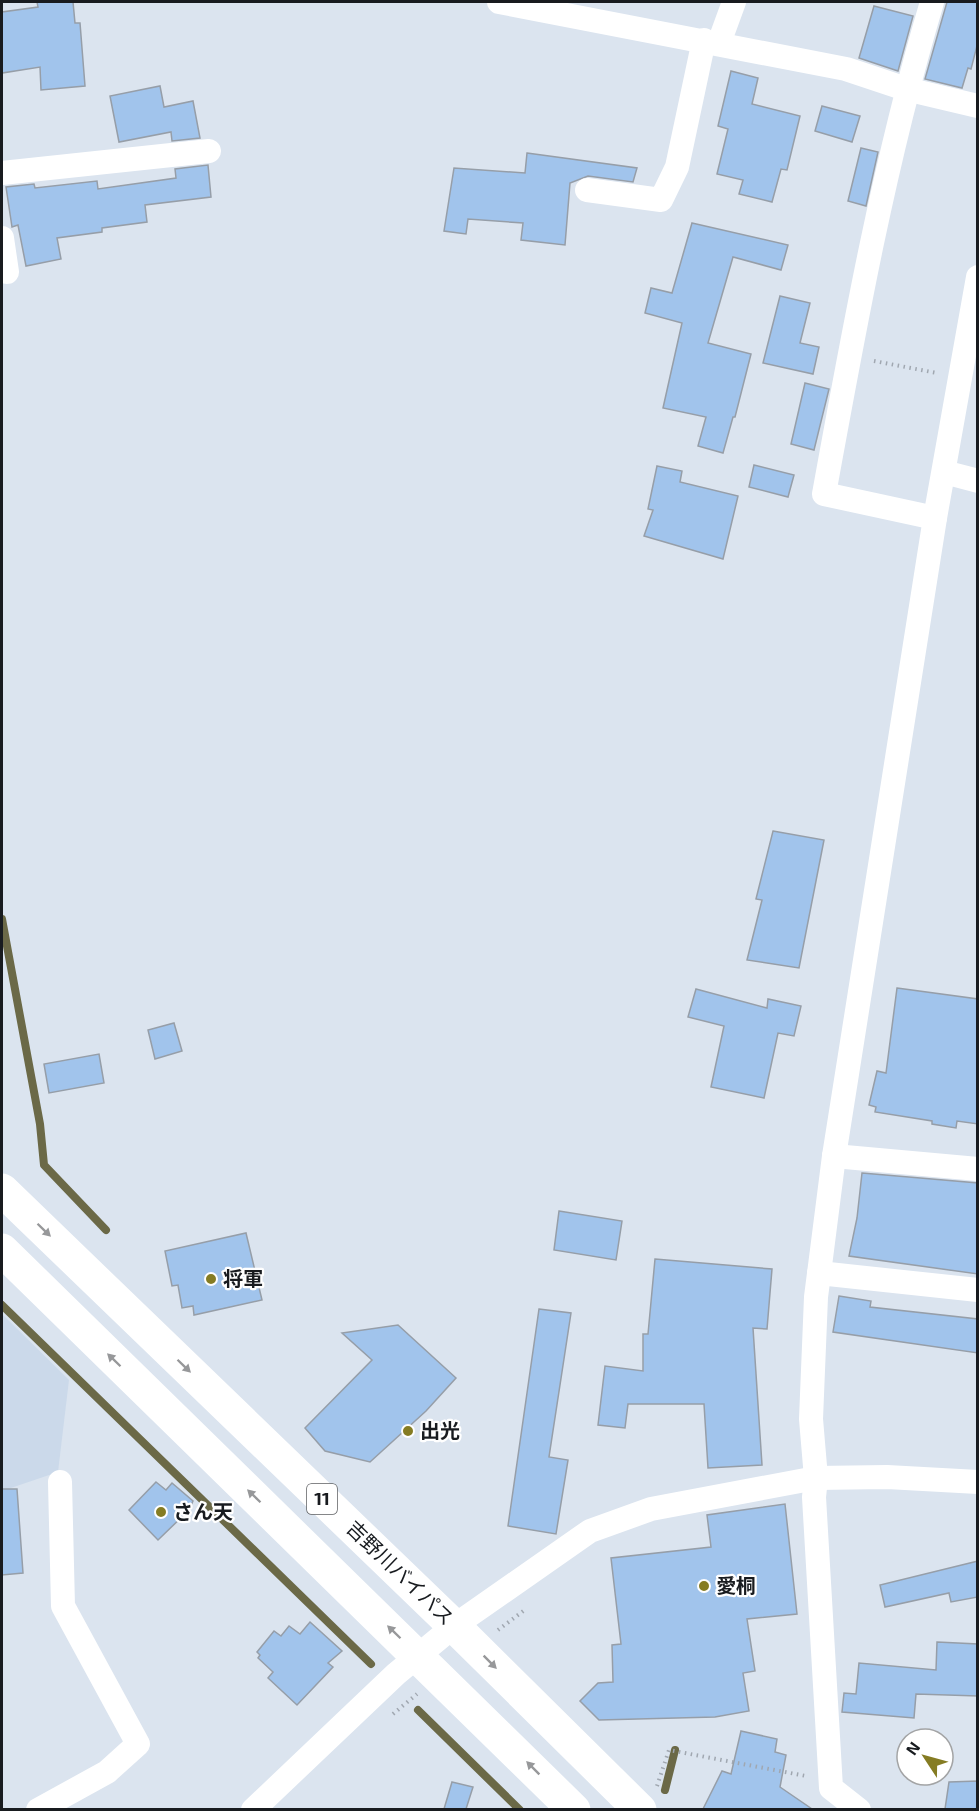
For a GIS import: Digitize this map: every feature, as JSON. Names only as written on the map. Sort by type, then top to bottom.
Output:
[{"type":"highway","name":"吉野川バイパス","points":[[2,1190],[454,1626],[648,1801]]},
{"type":"highway","name":"11","points":[[2,1250],[419,1655],[574,1809]]},
{"type":"street","points":[[499,2],[846,69],[906,88],[978,106]]},
{"type":"street","points":[[587,190],[661,200],[677,167],[711,42],[734,2]]},
{"type":"street","points":[[932,2],[906,88],[849,356],[824,494],[935,518]]},
{"type":"street","points":[[2,173],[209,151]]},
{"type":"street","points":[[2,238],[7,272]]},
{"type":"street","points":[[859,1809],[831,1788],[811,1419],[816,1297],[834,1156],[935,518],[978,277]]},
{"type":"street","points":[[944,472],[978,481]]},
{"type":"street","points":[[834,1156],[978,1169]]},
{"type":"street","points":[[819,1273],[978,1290]]},
{"type":"street","points":[[253,1809],[419,1655],[454,1626],[590,1531],[651,1509],[816,1478],[887,1477],[978,1482]]},
{"type":"street","points":[[38,1809],[107,1772],[138,1744],[63,1606],[60,1482]]},
{"type":"path","points":[[849,356],[959,377]]},
{"type":"path","points":[[508,1623],[526,1609]]},
{"type":"path","points":[[648,1801],[669,1750],[831,1781]]},
{"type":"shaded area","points":[[2,1314],[69,1380],[58,1472],[2,1491]]},
{"type":"building","points":[[37,2],[73,2],[75,23],[80,23],[85,86],[41,90],[40,67],[2,73],[2,12],[38,7]]},
{"type":"building","points":[[947,2],[978,2],[978,42],[971,69],[968,68],[962,88],[925,79]]},
{"type":"building","points":[[874,6],[913,16],[898,71],[859,58]]},
{"type":"building","points":[[731,71],[758,78],[752,104],[800,116],[787,170],[781,169],[772,202],[739,194],[743,180],[717,174],[728,129],[718,126]]},
{"type":"building","points":[[160,86],[164,107],[193,101],[200,138],[172,141],[171,132],[119,142],[110,96]]},
{"type":"building","points":[[822,106],[860,116],[852,142],[815,131]]},
{"type":"building","points":[[861,148],[878,152],[866,206],[848,201]]},
{"type":"building","points":[[527,153],[637,168],[633,182],[588,176],[570,183],[565,245],[521,240],[523,223],[468,219],[466,234],[444,231],[454,168],[525,173]]},
{"type":"building","points":[[208,165],[211,197],[145,205],[147,222],[102,228],[102,232],[57,238],[61,259],[26,266],[18,225],[12,227],[6,187],[34,184],[35,188],[97,181],[98,189],[176,178],[175,169]]},
{"type":"building","points":[[692,223],[788,245],[781,270],[733,257],[708,343],[751,354],[723,453],[698,446],[706,417],[663,408],[682,323],[645,313],[651,288],[672,293]]},
{"type":"building","points":[[780,296],[810,303],[800,343],[819,347],[813,374],[763,363]]},
{"type":"building","points":[[805,383],[829,389],[814,450],[791,444]]},
{"type":"building","points":[[754,465],[794,475],[788,497],[749,487]]},
{"type":"building","points":[[657,466],[682,471],[680,482],[738,496],[723,559],[644,536],[653,510],[648,509]]},
{"type":"building","points":[[773,831],[824,840],[799,968],[747,960],[762,900],[756,899]]},
{"type":"building","points":[[897,988],[978,999],[978,1124],[957,1121],[956,1128],[932,1124],[932,1121],[875,1112],[876,1107],[869,1105],[877,1071],[886,1073]]},
{"type":"building","points":[[696,989],[767,1008],[768,999],[801,1006],[794,1036],[778,1033],[764,1098],[711,1087],[724,1026],[688,1017]]},
{"type":"building","points":[[174,1023],[182,1051],[155,1059],[148,1030]]},
{"type":"building","points":[[99,1054],[104,1083],[49,1093],[44,1064]]},
{"type":"building","points":[[862,1173],[978,1183],[978,1274],[849,1256],[857,1218]]},
{"type":"building","points":[[559,1211],[622,1221],[616,1260],[554,1250]]},
{"type":"building","points":[[246,1233],[262,1300],[194,1315],[193,1306],[182,1308],[178,1285],[172,1286],[165,1251]]},
{"type":"building","points":[[655,1259],[772,1269],[767,1329],[753,1328],[762,1465],[708,1468],[704,1404],[628,1404],[625,1428],[598,1425],[605,1366],[643,1371],[643,1334],[648,1334]]},
{"type":"building","points":[[839,1296],[871,1301],[870,1307],[978,1319],[978,1353],[833,1332]]},
{"type":"building","points":[[539,1309],[571,1313],[549,1457],[568,1460],[556,1534],[508,1526]]},
{"type":"building","points":[[398,1325],[456,1378],[426,1411],[370,1462],[325,1451],[305,1428],[372,1360],[342,1333]]},
{"type":"building","name":"さん天","points":[[156,1482],[166,1490],[172,1483],[193,1501],[189,1510],[158,1540],[129,1510]]},
{"type":"building","points":[[2,1489],[17,1489],[23,1573],[2,1575]]},
{"type":"building","points":[[785,1504],[797,1614],[747,1619],[755,1671],[743,1673],[749,1711],[715,1717],[599,1720],[580,1701],[598,1683],[613,1682],[612,1645],[621,1644],[611,1558],[711,1547],[707,1515]]},
{"type":"building","points":[[978,1561],[978,1597],[951,1602],[949,1593],[885,1607],[880,1585]]},
{"type":"building","points":[[310,1622],[342,1651],[328,1663],[333,1667],[297,1705],[268,1678],[273,1672],[258,1658],[260,1655],[257,1652],[274,1631],[281,1636],[289,1626],[300,1634]]},
{"type":"building","points":[[937,1642],[978,1644],[978,1696],[916,1694],[914,1718],[842,1712],[844,1693],[856,1694],[859,1663],[936,1670]]},
{"type":"building","points":[[741,1731],[777,1739],[775,1752],[786,1755],[780,1787],[812,1809],[703,1809],[722,1771],[731,1774]]},
{"type":"building","points":[[978,1781],[978,1809],[945,1809],[948,1787],[955,1787],[955,1782]]},
{"type":"building","points":[[452,1782],[473,1787],[466,1809],[444,1809]]},
{"type":"waterway","points":[[2,919],[40,1124],[44,1165],[106,1230]]},
{"type":"waterway","points":[[2,1305],[371,1664]]},
{"type":"waterway","points":[[418,1710],[520,1810]]},
{"type":"waterway","points":[[665,1790],[675,1750]]},
{"type":"place","name":"将軍","points":[[211,1279]]},
{"type":"place","name":"出光","points":[[408,1431]]},
{"type":"place","name":"さん天","points":[[161,1512]]},
{"type":"place","name":"愛桐","points":[[704,1586]]}]
